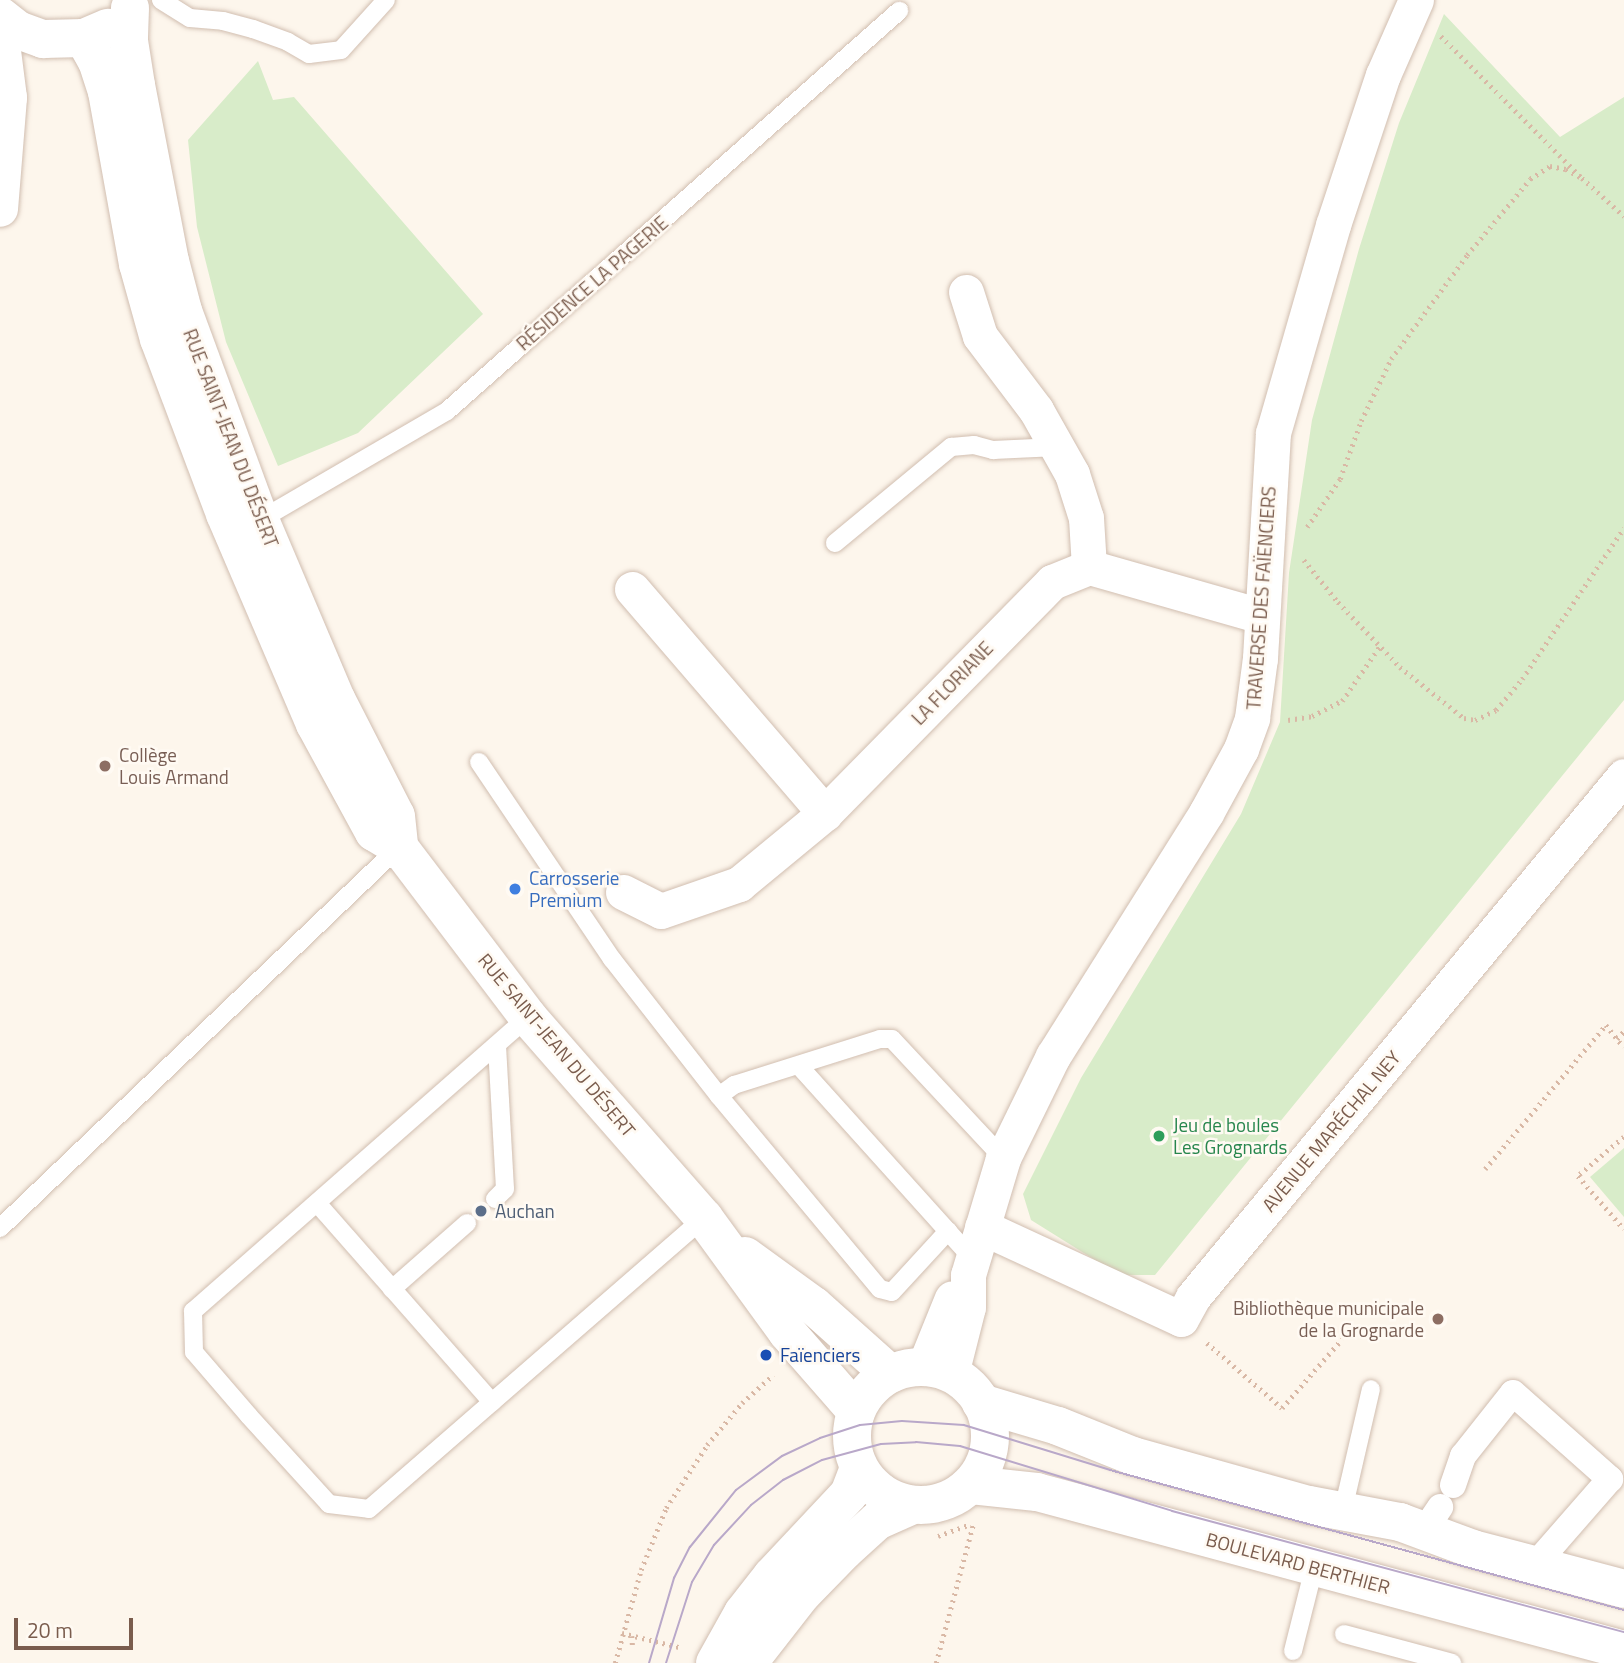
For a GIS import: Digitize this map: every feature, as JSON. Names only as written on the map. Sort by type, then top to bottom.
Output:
[{"type":"street","points":[[0,16],[18,30],[43,39],[84,38],[110,27],[142,3]]},
{"type":"street","name":"RUE SAINT-JEAN DU DÉSERT","points":[[142,3],[129,41],[177,286],[207,382],[260,520],[336,699],[396,816],[399,847]]},
{"type":"street","name":"TRAVERSE DES FAÏENCIERS","points":[[921,1372],[968,1307],[974,1254],[1003,1158],[1052,1056],[1206,813],[1241,749],[1252,718],[1260,659],[1273,433],[1333,225],[1383,75],[1413,6]]},
{"type":"street","points":[[0,27],[9,97],[0,209]]},
{"type":"street","name":"RUE SAINT-JEAN DU DÉSERT","points":[[84,38],[97,61],[107,92],[138,264],[159,339],[225,514],[316,724],[374,832],[399,847],[528,1017],[712,1228],[787,1332],[856,1411]]},
{"type":"street","points":[[9,97],[43,39]]},
{"type":"street","points":[[966,292],[980,337],[1036,410],[1072,474],[1086,518],[1089,567],[1261,616]]},
{"type":"street","name":"LA FLORIANE","points":[[622,892],[661,911],[740,884],[825,813],[1052,582],[1089,567]]},
{"type":"street","points":[[632,589],[825,813]]},
{"type":"street","name":"AVENUE MARÉCHAL NEY","points":[[974,1254],[1181,1318],[1193,1297],[1624,776]]},
{"type":"street","name":"RUE SAINT-JEAN DU DÉSERT","points":[[712,1228],[814,1306],[921,1372]]},
{"type":"street","points":[[748,1663],[802,1594],[877,1521],[911,1506],[932,1505],[953,1498],[977,1502],[982,1470],[990,1444],[988,1418],[981,1402],[968,1385],[921,1372],[870,1390],[856,1411],[851,1428],[852,1450],[859,1468],[872,1486],[890,1499],[911,1506]]},
{"type":"street","points":[[1439,1507],[1463,1456],[1513,1393],[1610,1479],[1534,1566]]},
{"type":"street","points":[[981,1402],[1058,1426],[1133,1456],[1309,1505],[1343,1510],[1439,1507]]},
{"type":"street","points":[[715,1663],[750,1604],[849,1494],[859,1468]]},
{"type":"street","name":"BOULEVARD BERTHIER","points":[[977,1502],[1037,1492],[1624,1650]]},
{"type":"street","points":[[1439,1507],[1473,1549],[1624,1589]]},
{"type":"lane","points":[[142,3],[190,18],[223,21],[253,29],[289,42],[309,54],[341,50],[386,0]]},
{"type":"lane","name":"RÉSIDENCE LA PAGERIE","points":[[260,520],[447,411],[899,11]]},
{"type":"lane","points":[[835,543],[951,447],[974,445],[993,450],[1057,447]]},
{"type":"lane","points":[[479,762],[612,959],[719,1096],[880,1289],[892,1292],[948,1231]]},
{"type":"lane","points":[[0,1228],[399,847]]},
{"type":"lane","points":[[528,1017],[193,1311],[194,1352],[249,1416],[329,1504],[369,1509],[492,1402],[712,1228]]},
{"type":"lane","points":[[719,1096],[734,1085],[800,1067],[880,1039],[892,1039],[1003,1158]]},
{"type":"lane","points":[[495,1199],[505,1189],[498,1046]]},
{"type":"lane","points":[[800,1067],[948,1231],[974,1254]]},
{"type":"lane","points":[[317,1203],[492,1402]]},
{"type":"lane","points":[[393,1289],[467,1223]]},
{"type":"lane","points":[[1343,1510],[1371,1389]]},
{"type":"lane","points":[[1293,1651],[1314,1567]]},
{"type":"lane","points":[[1344,1634],[1452,1663]]},
{"type":"path","points":[[1413,6],[1582,178],[1624,216]]},
{"type":"path","points":[[1304,532],[1340,479],[1361,421],[1391,359],[1474,246],[1530,179],[1550,166],[1566,169],[1582,178]]},
{"type":"path","points":[[1300,553],[1338,602],[1380,646],[1464,718],[1483,718],[1496,710],[1522,679],[1624,528]]},
{"type":"path","points":[[1252,718],[1280,722],[1312,716],[1342,701],[1380,646]]},
{"type":"path","points":[[1485,1169],[1606,1026],[1624,1047]]},
{"type":"path","points":[[1617,1039],[1624,1031]]},
{"type":"path","points":[[1624,1137],[1578,1177],[1624,1228]]},
{"type":"path","points":[[1236,1369],[1282,1408],[1342,1339]]},
{"type":"path","points":[[615,1663],[641,1570],[666,1508],[706,1444],[742,1403],[781,1367]]},
{"type":"path","points":[[936,1663],[977,1502]]},
{"type":"path","points":[[932,1537],[973,1524]]},
{"type":"path","points":[[632,1636],[633,1649]]},
{"type":"green space","points":[[1444,14],[1560,137],[1624,97],[1624,700],[1155,1275],[1119,1275],[1031,1220],[1023,1194],[1081,1078],[1241,814],[1280,722],[1289,573],[1312,420],[1359,249],[1399,123]]},
{"type":"green space","points":[[258,61],[273,100],[294,97],[483,314],[358,433],[278,466],[226,342],[197,227],[188,140]]},
{"type":"green space","points":[[1624,1148],[1624,1217],[1590,1177]]},
{"type":"tram line","points":[[649,1663],[674,1578],[690,1547],[736,1490],[782,1456],[820,1438],[860,1425],[902,1421],[964,1425],[1110,1470],[1624,1610]]},
{"type":"tram line","points":[[666,1663],[692,1582],[714,1545],[751,1505],[783,1480],[822,1460],[881,1444],[916,1442],[960,1446],[1172,1511],[1624,1632]]},
{"type":"place","name":"Collège Louis Armand","points":[[105,766]]},
{"type":"place","name":"Carrosserie Premium","points":[[515,889]]},
{"type":"place","name":"Jeu de boules Les Grognards","points":[[1159,1136]]},
{"type":"place","name":"Auchan","points":[[481,1211]]},
{"type":"place","name":"Bibliothèque municipale de la Grognarde","points":[[1438,1319]]},
{"type":"place","name":"Faïenciers","points":[[766,1355]]}]
